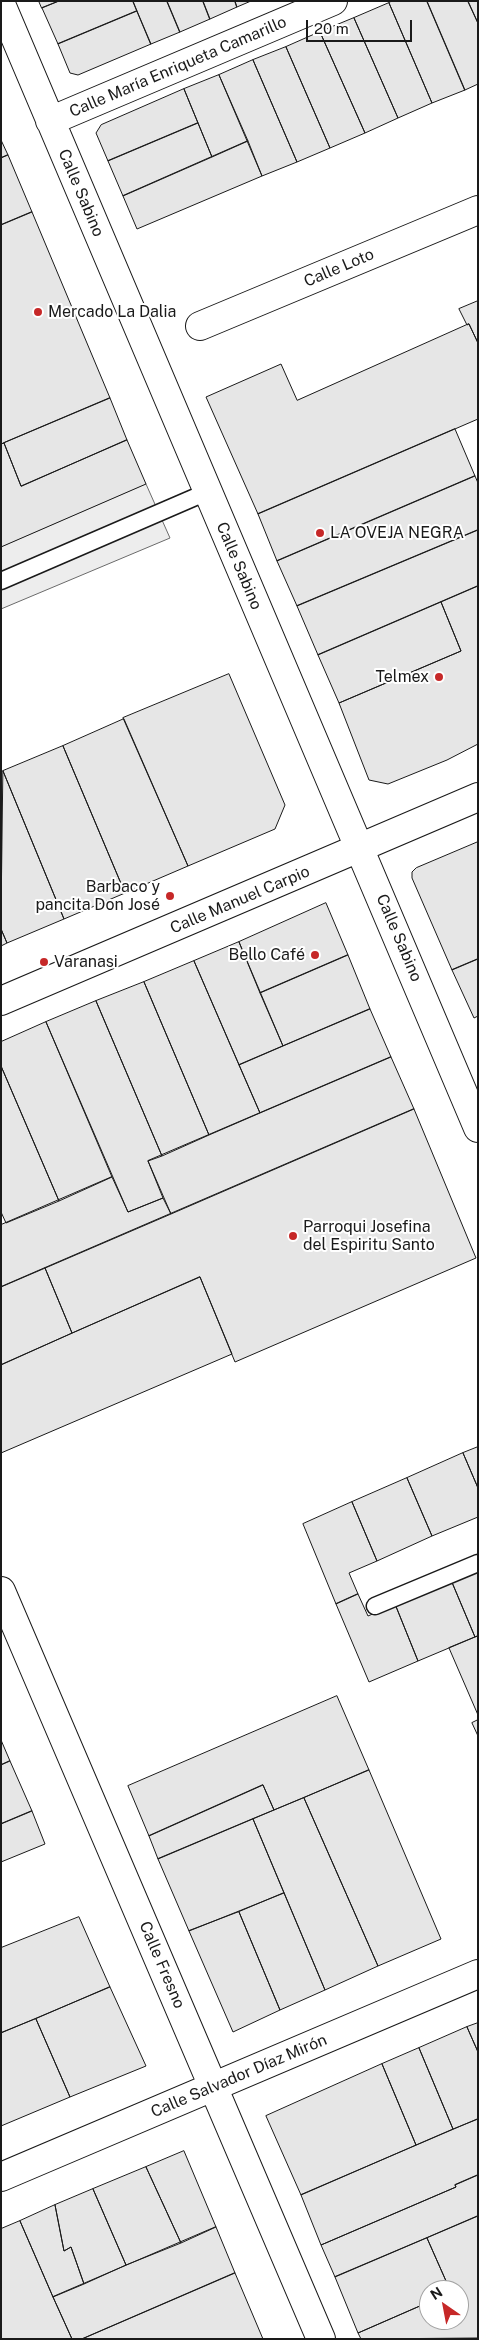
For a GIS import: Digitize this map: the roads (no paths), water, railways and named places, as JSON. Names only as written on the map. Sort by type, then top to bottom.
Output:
[{"type":"street","name":"Calle María Enriqueta Camarillo","points":[[50,121],[334,1]]},
{"type":"street","name":"Calle Sabino","points":[[1,4],[478,1128]]},
{"type":"street","name":"Calle Loto","points":[[200,326],[478,210]]},
{"type":"street","name":"Calle Manuel Carpio","points":[[1,1001],[478,798]]},
{"type":"street","name":"Calle Fresno","points":[[1,1591],[322,2339]]},
{"type":"street","name":"Calle Salvador Díaz Mirón","points":[[1,2177],[478,1974]]},
{"type":"lane","points":[[1,582],[207,492]]},
{"type":"lane","points":[[375,1606],[478,1563]]},
{"type":"place","name":"Mercado La Dalia","points":[[38,312]]},
{"type":"place","name":"LA OVEJA NEGRA","points":[[320,533]]},
{"type":"place","name":"Telmex","points":[[439,677]]},
{"type":"place","name":"Barbaco y pancita Don José","points":[[170,896]]},
{"type":"place","name":"Bello Café","points":[[315,955]]},
{"type":"place","name":"Varanasi","points":[[44,962]]},
{"type":"place","name":"Parroqui Josefina del Espiritu Santo","points":[[293,1236]]}]
